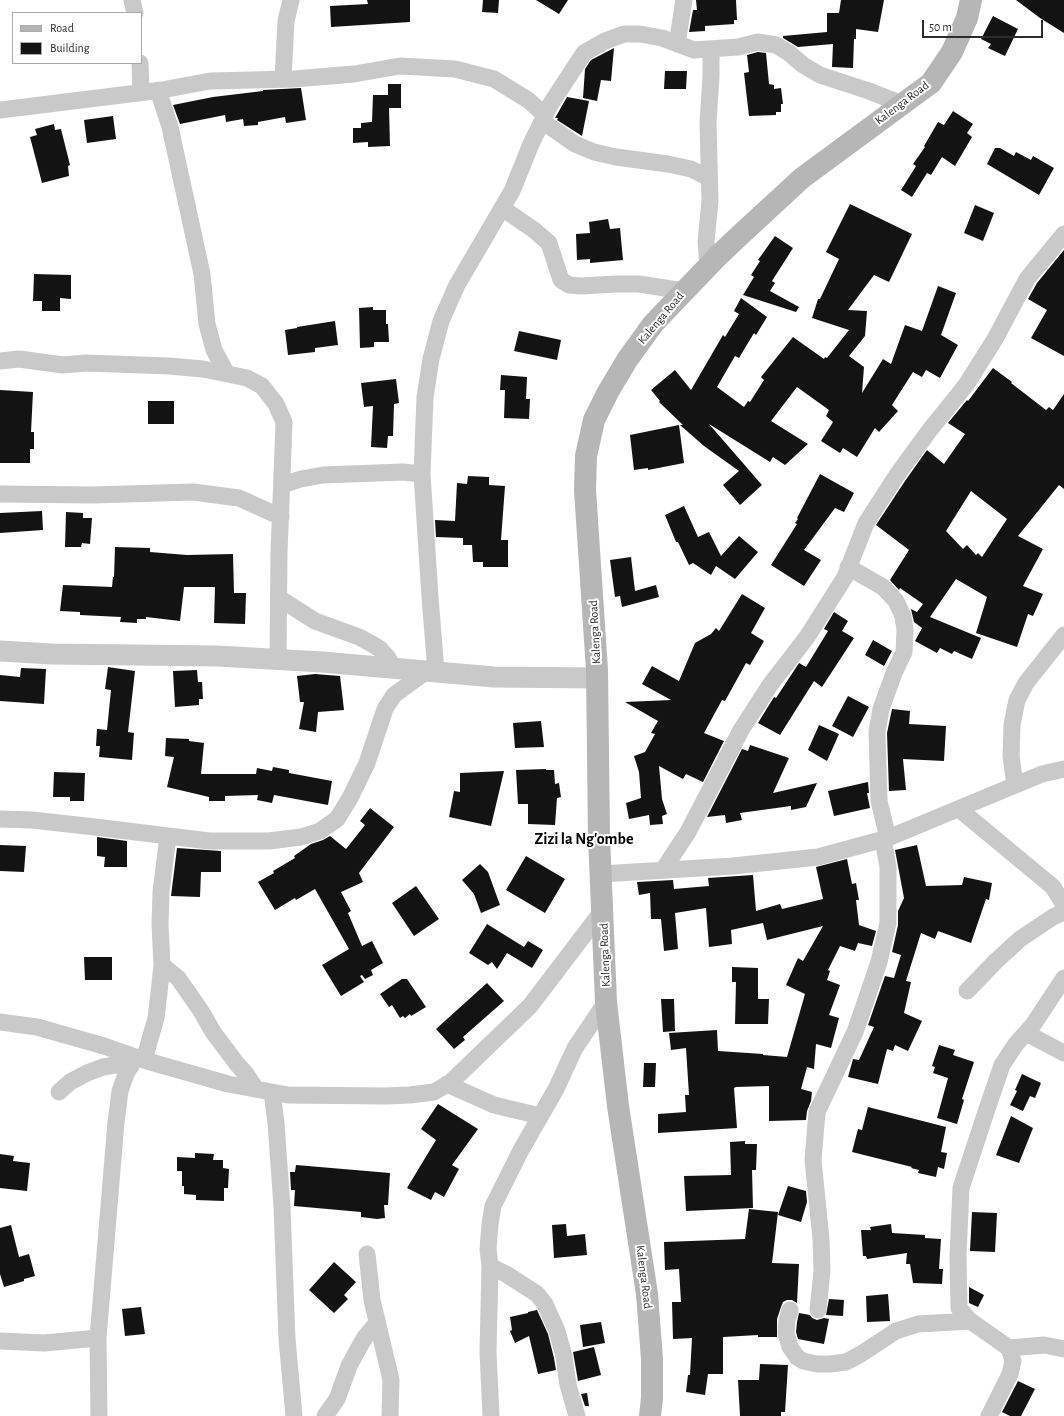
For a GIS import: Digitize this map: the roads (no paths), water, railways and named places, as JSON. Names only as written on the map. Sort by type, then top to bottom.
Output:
[{"type":"main road","name":"Kalenga Road","points":[[650,1416],[652,1398],[652,1359],[647,1294],[618,1106],[606,1002],[599,837],[597,678],[585,490],[586,456],[594,420],[608,392],[627,360],[653,324],[708,266],[802,178],[931,83],[952,52],[967,18],[971,0]]},
{"type":"street","points":[[132,0],[135,12]]},
{"type":"street","points":[[283,79],[286,21],[291,0]]},
{"type":"street","points":[[677,44],[684,0]]},
{"type":"street","points":[[432,672],[430,597],[422,474],[425,397],[431,359],[441,321],[458,285],[512,191],[554,98],[584,53],[605,41],[624,34],[640,34],[662,38],[694,50],[738,47],[758,42],[776,45],[789,53],[802,65],[820,75],[869,91],[902,104]]},
{"type":"street","points":[[708,266],[706,241],[710,201],[708,122],[711,50]]},
{"type":"street","points":[[140,64],[141,92]]},
{"type":"street","points":[[0,110],[158,90],[210,81],[283,79],[354,74],[400,66],[455,69],[494,79],[528,100],[544,118],[575,144],[594,152],[616,157],[668,164],[691,169],[709,178]]},
{"type":"street","points":[[158,90],[170,127],[202,274],[206,324],[214,350],[227,374]]},
{"type":"street","points":[[502,208],[534,230],[549,243],[561,280],[569,285],[639,284],[684,291]]},
{"type":"street","points":[[663,870],[688,832],[742,730],[770,685],[807,637],[845,577],[866,523],[897,475],[929,431],[966,385],[995,339],[1027,279],[1064,234]]},
{"type":"street","points":[[0,361],[20,359],[62,365],[86,363],[169,366],[202,369],[247,378],[262,386],[276,404],[284,422],[279,553],[278,660]]},
{"type":"street","points":[[282,486],[301,479],[323,475],[403,472],[422,474]]},
{"type":"street","points":[[0,494],[93,495],[193,492],[239,498],[281,517]]},
{"type":"street","points":[[818,1310],[822,1271],[821,1239],[813,1160],[816,1112],[855,1032],[880,956],[888,923],[888,867],[879,801],[877,732],[881,709],[904,652],[905,630],[903,616],[896,601],[883,587],[848,567]]},
{"type":"street","points":[[279,598],[315,622],[359,637],[372,644],[380,649],[394,668]]},
{"type":"street","points":[[1015,785],[1011,756],[1012,725],[1017,700],[1026,683],[1064,635]]},
{"type":"street","points":[[0,650],[52,654],[217,656],[394,668],[494,677],[597,678]]},
{"type":"street","points":[[0,819],[32,820],[209,840],[268,841],[301,837],[320,831],[337,819],[350,798],[367,763],[385,708],[394,694],[432,672]]},
{"type":"street","points":[[601,874],[733,866],[818,857],[885,838],[1042,774],[1064,769]]},
{"type":"street","points":[[959,809],[1054,887],[1064,906],[1053,917],[1020,939],[967,991]]},
{"type":"street","points":[[99,1416],[98,1338],[116,1122],[120,1091],[126,1074],[137,1061],[156,1018],[162,965],[160,925],[161,892],[168,836]]},
{"type":"street","points":[[0,1022],[38,1026],[96,1044],[137,1061],[228,1084],[288,1095],[403,1096],[434,1092],[447,1084],[465,1068],[530,1006],[603,910]]},
{"type":"street","points":[[162,965],[178,978],[201,1011],[213,1032],[246,1074],[264,1090],[276,1123],[282,1199],[287,1339],[294,1416]]},
{"type":"street","points":[[994,1413],[1010,1374],[1013,1361],[1009,1348],[971,1321],[959,1308],[958,1256],[961,1188],[1002,1065],[1016,1044],[1051,999],[1064,978]]},
{"type":"street","points":[[491,1416],[488,1352],[490,1266],[488,1249],[493,1206],[521,1150],[556,1089],[575,1048],[606,1002]]},
{"type":"street","points":[[1026,1033],[1064,1053]]},
{"type":"street","points":[[59,1092],[70,1082],[87,1073],[103,1067],[137,1061]]},
{"type":"street","points":[[447,1084],[494,1105],[540,1116]]},
{"type":"street","points":[[367,1254],[372,1300],[391,1380],[390,1416]]},
{"type":"street","points":[[490,1266],[506,1274],[537,1294],[546,1304],[557,1331],[568,1385],[577,1416]]},
{"type":"street","points":[[790,1310],[786,1332],[790,1347],[797,1357],[803,1361],[817,1364],[846,1362],[896,1331],[918,1324],[971,1321]]},
{"type":"street","points":[[325,1416],[337,1399],[349,1366],[357,1351],[365,1338],[378,1323]]},
{"type":"street","points":[[0,1341],[44,1343],[98,1338]]},
{"type":"street","points":[[1009,1348],[1044,1346],[1064,1349]]},
{"type":"district","name":"Zizi la Ng'ombe","points":[[584,839]]}]
